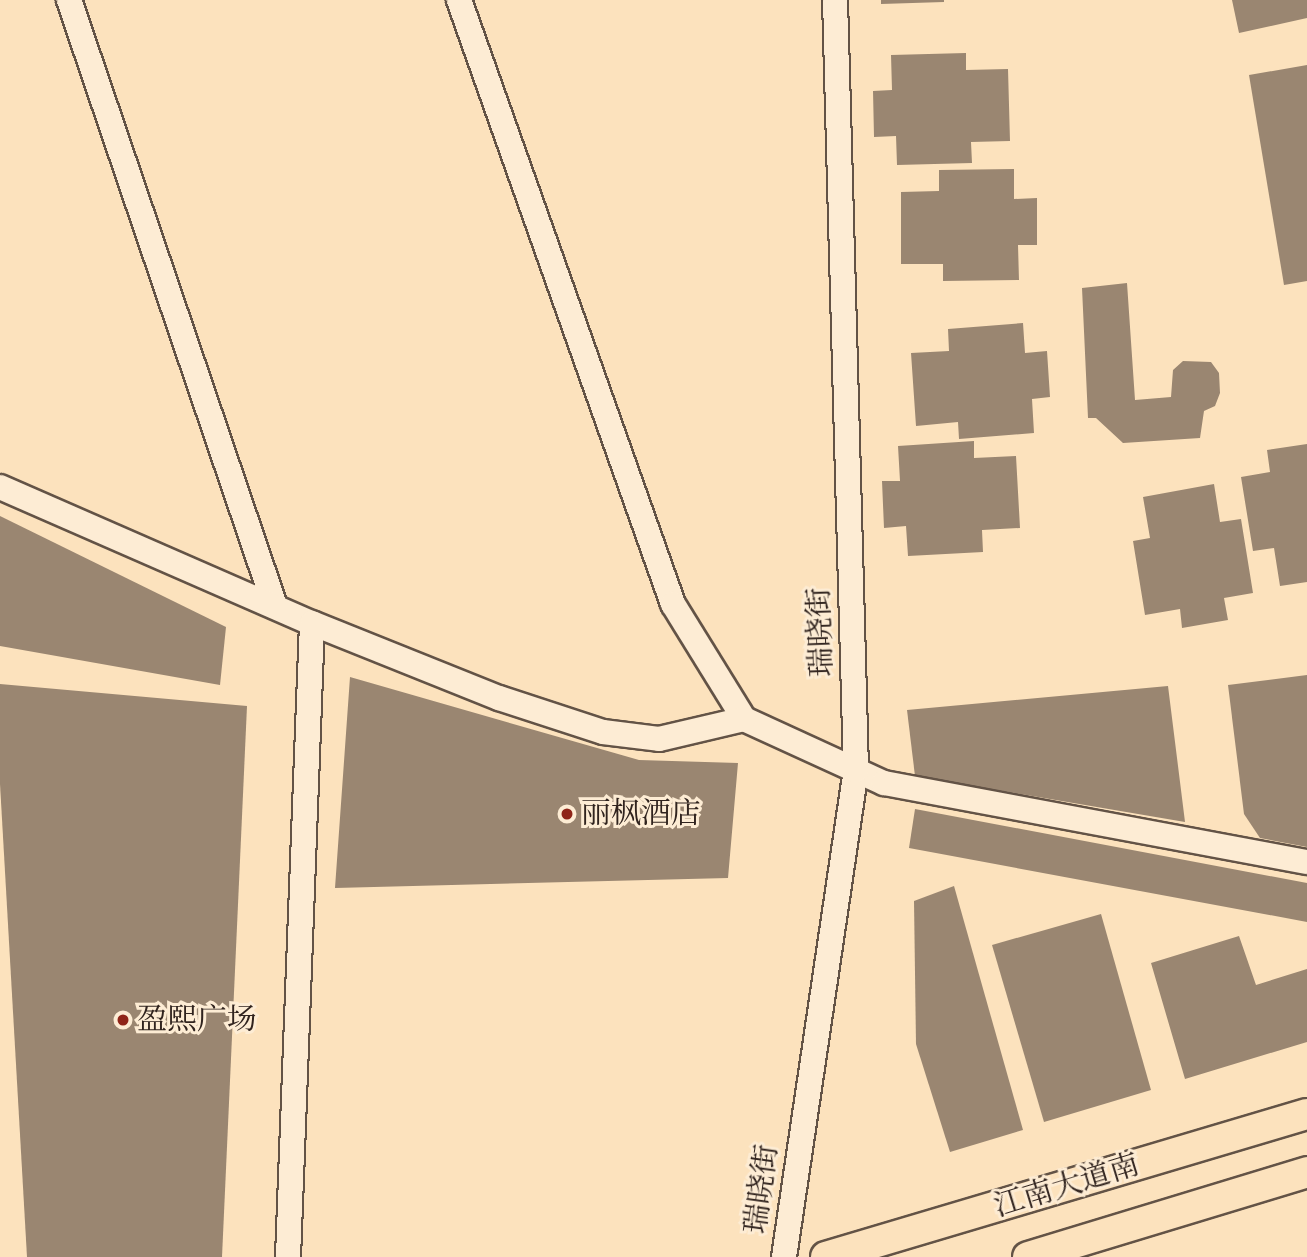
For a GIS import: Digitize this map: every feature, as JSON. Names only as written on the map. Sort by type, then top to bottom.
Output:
[{"type":"main road","name":"江南大道南","points":[[826,1257],[1307,1114]]},
{"type":"main road","name":"江南大道南","points":[[1028,1257],[1307,1172]]},
{"type":"street","points":[[69,0],[275,607]]},
{"type":"street","points":[[458,0],[673,604],[744,719],[884,783],[1307,862]]},
{"type":"street","name":"瑞晓街","points":[[784,1257],[856,771],[835,0]]},
{"type":"street","points":[[0,488],[275,607],[499,698],[603,732],[659,739],[744,719]]},
{"type":"street","points":[[288,1257],[312,622]]},
{"type":"building","points":[[881,0],[944,0],[944,2],[881,4]]},
{"type":"building","points":[[1232,0],[1307,0],[1307,18],[1239,33]]},
{"type":"building","points":[[966,53],[966,70],[1008,69],[1010,141],[971,142],[972,163],[897,165],[896,136],[874,137],[873,91],[892,90],[891,55]]},
{"type":"building","points":[[1307,65],[1307,281],[1284,285],[1249,75]]},
{"type":"building","points":[[1014,169],[1014,199],[1037,198],[1037,245],[1018,245],[1019,280],[943,281],[943,264],[901,264],[901,192],[939,191],[939,170]]},
{"type":"building","points":[[1127,283],[1135,400],[1171,397],[1173,370],[1183,361],[1211,362],[1219,373],[1220,393],[1215,406],[1204,411],[1200,438],[1123,443],[1096,418],[1088,418],[1082,288]]},
{"type":"building","points":[[1023,323],[1025,353],[1047,351],[1050,397],[1032,399],[1034,433],[959,439],[958,422],[916,426],[911,353],[949,351],[948,329]]},
{"type":"building","points":[[974,441],[974,458],[1016,456],[1020,528],[982,530],[983,552],[908,556],[906,526],[884,528],[882,481],[900,481],[898,446]]},
{"type":"building","points":[[1307,444],[1307,582],[1280,586],[1274,548],[1253,551],[1241,477],[1270,472],[1267,450]]},
{"type":"building","points":[[1214,484],[1220,522],[1241,519],[1253,593],[1224,598],[1228,620],[1182,628],[1180,609],[1145,615],[1133,541],[1150,538],[1143,497]]},
{"type":"building","points":[[0,516],[226,627],[220,685],[0,646]]},
{"type":"building","points":[[1307,675],[1307,847],[1260,838],[1244,814],[1228,685]]},
{"type":"building","points":[[350,677],[639,760],[738,763],[728,878],[335,888]]},
{"type":"building","name":"盈熙广场","points":[[0,684],[247,706],[222,1257],[27,1257],[0,784]]},
{"type":"building","points":[[1168,686],[1185,822],[915,776],[907,710]]},
{"type":"building","points":[[915,809],[1307,883],[1307,922],[909,848]]},
{"type":"building","points":[[954,886],[1023,1130],[950,1152],[916,1044],[914,901]]},
{"type":"building","points":[[1101,914],[1151,1090],[1044,1122],[992,945]]},
{"type":"building","points":[[1239,936],[1256,985],[1307,969],[1307,1042],[1185,1079],[1151,963]]},
{"type":"place","name":"丽枫酒店","points":[[567,814]]},
{"type":"place","name":"盈熙广场","points":[[123,1020]]}]
